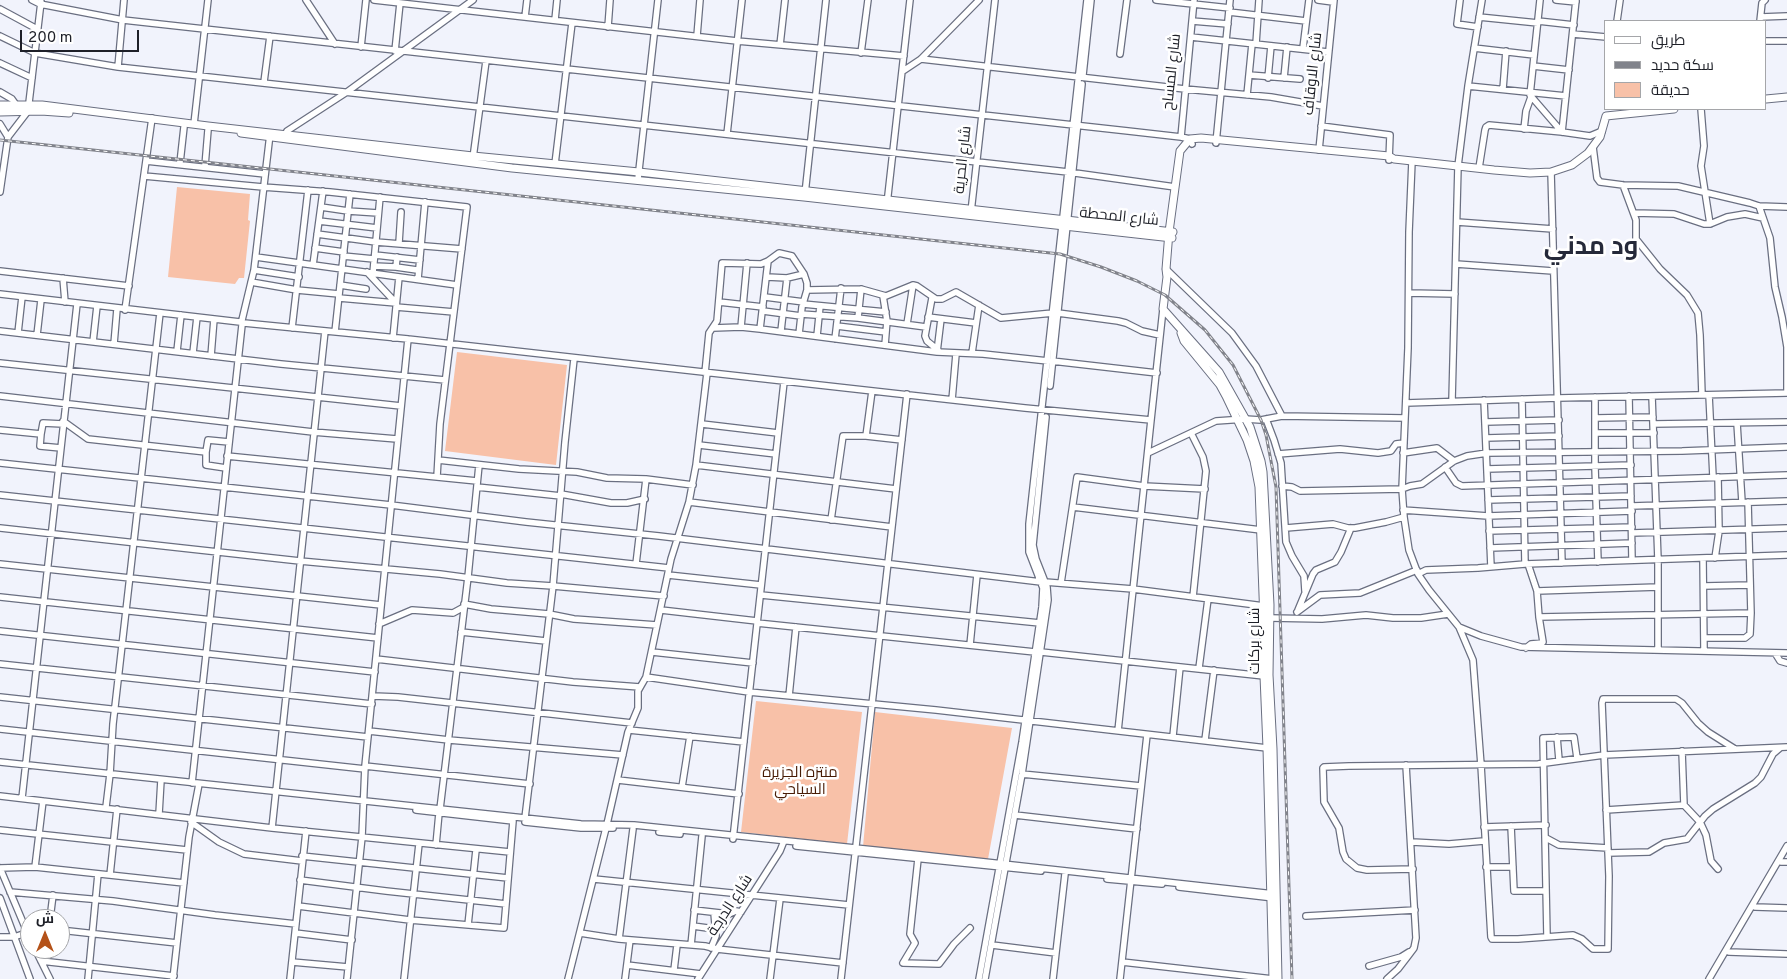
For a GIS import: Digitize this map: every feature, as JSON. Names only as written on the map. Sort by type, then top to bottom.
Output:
[{"type":"main road","points":[[1767,99],[1787,97]]},
{"type":"main road","points":[[0,105],[194,124],[283,137],[639,176]]},
{"type":"main road","points":[[0,112],[18,108]]},
{"type":"main road","points":[[1291,149],[1319,150],[1523,172],[1551,172],[1572,165],[1593,147],[1602,131],[1606,112],[1651,110]]},
{"type":"main road","points":[[151,120],[184,127],[270,135]]},
{"type":"main road","points":[[1171,235],[1183,156],[1191,141]]},
{"type":"main road","points":[[1163,309],[1175,187],[1180,151],[1185,143],[1191,141],[1216,141],[1391,158]]},
{"type":"main road","points":[[473,159],[555,164],[639,176]]},
{"type":"main road","name":"شارع المحطة","points":[[639,176],[1171,235]]},
{"type":"main road","name":"شارع بركات","points":[[1163,309],[1219,372],[1241,419],[1258,477],[1264,606],[1264,676],[1278,979]]},
{"type":"main road","name":"شارع بركات","points":[[1241,419],[1254,437],[1263,472],[1270,618],[1269,675],[1273,750],[1273,979]]},
{"type":"street","points":[[32,0],[123,20],[982,114],[1181,137],[1191,141]]},
{"type":"street","points":[[118,67],[124,0]]},
{"type":"street","points":[[194,124],[208,0]]},
{"type":"street","points":[[306,0],[335,44]]},
{"type":"street","points":[[361,47],[366,0]]},
{"type":"street","points":[[374,0],[400,3],[418,2],[459,10],[737,42],[904,56]]},
{"type":"street","points":[[283,137],[347,92],[398,51],[473,0]]},
{"type":"street","points":[[525,17],[527,0]]},
{"type":"street","points":[[555,20],[557,0]]},
{"type":"street","points":[[608,27],[610,0]]},
{"type":"street","points":[[639,176],[658,0]]},
{"type":"street","points":[[696,36],[700,0]]},
{"type":"street","points":[[727,134],[742,0]]},
{"type":"street","points":[[780,45],[784,0]]},
{"type":"street","points":[[805,194],[826,0]]},
{"type":"street","points":[[862,53],[868,0]]},
{"type":"street","points":[[887,203],[910,0]]},
{"type":"street","points":[[903,71],[921,59],[979,0]]},
{"type":"street","name":"شارع الحرية","points":[[971,212],[995,0]]},
{"type":"street","points":[[985,979],[1048,600],[1043,582],[1031,559],[1028,534],[1056,313],[1081,78],[1087,0]]},
{"type":"street","points":[[1085,34],[1091,0]]},
{"type":"street","points":[[1120,54],[1126,0]]},
{"type":"street","points":[[1156,0],[1194,2],[1258,16],[1306,21]]},
{"type":"street","points":[[1216,141],[1230,0]]},
{"type":"street","points":[[1247,95],[1259,0]]},
{"type":"street","points":[[1303,48],[1309,0]]},
{"type":"street","points":[[1318,0],[1334,1]]},
{"type":"street","points":[[1460,0],[1457,24],[1478,27]]},
{"type":"street","points":[[1452,401],[1458,166],[1468,86],[1482,0]]},
{"type":"street","points":[[1524,129],[1526,111],[1531,95],[1540,0]]},
{"type":"street","points":[[1556,0],[1576,1],[1562,132]]},
{"type":"street","points":[[1617,20],[1620,0]]},
{"type":"street","points":[[1765,0],[1762,2],[1761,19],[1787,16]]},
{"type":"street","name":"شارع الاوقاف","points":[[1319,150],[1334,1]]},
{"type":"street","points":[[0,192],[8,137],[28,108],[41,2]]},
{"type":"street","name":"شارع المساح","points":[[1181,137],[1194,2]]},
{"type":"street","points":[[398,51],[400,3]]},
{"type":"street","points":[[0,8],[37,29]]},
{"type":"street","points":[[1479,17],[1574,25]]},
{"type":"street","points":[[1192,21],[1228,24]]},
{"type":"street","points":[[555,164],[572,22]]},
{"type":"street","points":[[1573,34],[1604,38]]},
{"type":"street","points":[[0,36],[35,53],[118,67],[978,162],[1175,187]]},
{"type":"street","points":[[264,82],[270,36]]},
{"type":"street","points":[[1191,37],[1328,52]]},
{"type":"street","points":[[1767,41],[1787,41]]},
{"type":"street","points":[[1268,78],[1271,46]]},
{"type":"street","points":[[1284,78],[1287,47]]},
{"type":"street","points":[[1474,48],[1534,55]]},
{"type":"street","points":[[1503,89],[1506,52]]},
{"type":"street","points":[[921,59],[1290,100],[1323,106]]},
{"type":"street","points":[[473,159],[486,61]]},
{"type":"street","points":[[0,63],[32,78]]},
{"type":"street","points":[[1533,66],[1569,70]]},
{"type":"street","points":[[1249,76],[1300,79]]},
{"type":"street","points":[[1468,86],[1503,89],[1531,95],[1566,96]]},
{"type":"street","points":[[0,92],[12,99],[18,108]]},
{"type":"street","points":[[1531,95],[1562,132]]},
{"type":"street","points":[[1701,110],[1704,146],[1701,166],[1710,224]]},
{"type":"street","points":[[125,310],[151,120]]},
{"type":"street","points":[[0,124],[8,137]]},
{"type":"street","points":[[1321,126],[1389,134],[1391,136],[1391,158]]},
{"type":"street","points":[[1479,168],[1486,127],[1489,126],[1590,136],[1602,131]]},
{"type":"street","points":[[180,164],[184,127]]},
{"type":"street","points":[[205,166],[208,130]]},
{"type":"street","points":[[41,961],[174,977],[196,784],[195,751],[198,718],[242,322],[256,257],[270,135]]},
{"type":"street","points":[[1593,147],[1598,180],[1622,185],[1678,186],[1759,206],[1787,207]]},
{"type":"street","points":[[146,161],[265,174]]},
{"type":"street","points":[[1412,161],[1402,489],[1404,513],[1409,550],[1417,572],[1460,627],[1473,660],[1492,939],[1578,936],[1593,949],[1608,949],[1610,929],[1602,703],[1604,699],[1676,699],[1682,703],[1708,732],[1735,749]]},
{"type":"street","points":[[1551,172],[1560,436],[1562,563]]},
{"type":"street","points":[[144,176],[323,191],[467,207],[449,344],[437,477]]},
{"type":"street","points":[[1622,185],[1637,223],[1636,240],[1655,263],[1687,295],[1698,313],[1702,395]]},
{"type":"street","points":[[292,328],[308,190]]},
{"type":"street","points":[[313,265],[323,191]]},
{"type":"street","points":[[335,332],[350,194]]},
{"type":"street","points":[[370,272],[374,260],[380,197]]},
{"type":"street","points":[[418,279],[425,202]]},
{"type":"street","points":[[1406,403],[1787,393],[1787,347],[1774,287],[1772,248],[1759,206]]},
{"type":"street","points":[[321,207],[378,213]]},
{"type":"street","points":[[399,243],[401,212]]},
{"type":"street","points":[[1634,213],[1674,214],[1699,223],[1710,224],[1727,217],[1745,214],[1763,218]]},
{"type":"street","points":[[319,221],[377,228]]},
{"type":"street","points":[[1457,222],[1553,229]]},
{"type":"street","points":[[304,226],[318,232],[376,242],[421,244],[462,249]]},
{"type":"street","points":[[315,248],[417,270]]},
{"type":"street","points":[[568,979],[623,755],[638,708],[637,696],[646,677],[669,568],[693,484],[702,424],[709,333],[717,321],[722,263],[761,264],[768,262],[779,253],[787,254],[794,259],[808,283],[799,334]]},
{"type":"street","points":[[256,257],[457,284]]},
{"type":"street","points":[[374,260],[397,257],[420,260]]},
{"type":"street","points":[[396,267],[397,257]]},
{"type":"street","points":[[760,329],[768,262]]},
{"type":"street","points":[[741,327],[747,263]]},
{"type":"street","points":[[1456,264],[1553,271]]},
{"type":"street","points":[[254,270],[299,277]]},
{"type":"street","points":[[0,271],[129,286]]},
{"type":"street","points":[[370,272],[396,305]]},
{"type":"street","points":[[1168,272],[1236,338],[1256,366],[1282,416]]},
{"type":"street","points":[[766,277],[787,278],[804,274]]},
{"type":"street","points":[[393,338],[399,277]]},
{"type":"street","points":[[63,278],[65,302]]},
{"type":"street","points":[[781,331],[787,278]]},
{"type":"street","points":[[252,282],[396,305],[454,312]]},
{"type":"street","points":[[340,285],[366,289]]},
{"type":"street","points":[[807,290],[860,288],[883,296],[913,285],[932,298],[942,299],[956,292],[1001,318],[1056,313],[1118,321],[1126,323],[1142,332],[1160,334]]},
{"type":"street","points":[[907,324],[913,285]]},
{"type":"street","points":[[835,339],[841,288]]},
{"type":"street","points":[[858,318],[860,288]]},
{"type":"street","points":[[1409,293],[1455,294]]},
{"type":"street","points":[[0,294],[125,310],[1151,420]]},
{"type":"street","points":[[883,296],[887,321],[885,345]]},
{"type":"street","points":[[18,333],[22,297]]},
{"type":"street","points":[[765,297],[820,306],[886,312]]},
{"type":"street","points":[[932,298],[925,338],[938,351]]},
{"type":"street","points":[[37,335],[41,300]]},
{"type":"street","points":[[719,302],[744,305],[783,314],[858,318],[926,327]]},
{"type":"street","points":[[22,798],[77,304]]},
{"type":"street","points":[[972,353],[980,305]]},
{"type":"street","points":[[93,342],[97,306]]},
{"type":"street","points":[[817,336],[820,306]]},
{"type":"street","points":[[114,344],[117,308]]},
{"type":"street","points":[[1118,731],[1127,661],[1163,309]]},
{"type":"street","points":[[106,807],[115,709],[160,313]]},
{"type":"street","points":[[177,351],[181,315]]},
{"type":"street","points":[[193,353],[197,317]]},
{"type":"street","points":[[928,317],[976,324]]},
{"type":"street","points":[[211,356],[214,319]]},
{"type":"street","points":[[938,351],[941,319]]},
{"type":"street","points":[[837,326],[886,332]]},
{"type":"street","points":[[713,328],[741,327],[781,331],[956,354],[972,353],[1156,373]]},
{"type":"street","points":[[0,331],[238,359],[446,380]]},
{"type":"street","points":[[272,828],[325,331]]},
{"type":"street","points":[[347,979],[358,888],[365,768],[408,340]]},
{"type":"street","points":[[952,400],[956,354]]},
{"type":"street","points":[[526,818],[552,586],[574,359]]},
{"type":"street","points":[[0,363],[401,406]]},
{"type":"street","points":[[734,837],[784,382]]},
{"type":"street","points":[[866,436],[872,391]]},
{"type":"street","points":[[841,979],[907,394]]},
{"type":"street","points":[[1709,395],[1712,450],[1718,503],[1719,531],[1715,558]]},
{"type":"street","points":[[0,396],[397,440]]},
{"type":"street","points":[[1629,396],[1632,560]]},
{"type":"street","points":[[1652,396],[1658,560],[1658,650]]},
{"type":"street","points":[[1595,397],[1598,562]]},
{"type":"street","points":[[1522,399],[1524,547],[1526,564],[1537,590],[1543,643],[1531,644],[1526,648]]},
{"type":"street","points":[[1484,400],[1491,567]]},
{"type":"street","points":[[1148,453],[1216,421],[1266,419],[1282,416],[1405,418]]},
{"type":"street","points":[[1595,418],[1653,416]]},
{"type":"street","points":[[1266,419],[1281,466],[1286,542],[1304,576],[1305,592]]},
{"type":"street","points":[[1486,422],[1559,420]]},
{"type":"street","points":[[61,448],[40,446],[43,422],[63,422],[88,439],[206,452]]},
{"type":"street","points":[[1653,424],[1787,422]]},
{"type":"street","points":[[1704,638],[1745,638],[1748,637],[1751,630],[1748,529],[1737,423]]},
{"type":"street","points":[[702,424],[778,432]]},
{"type":"street","points":[[0,430],[40,434]]},
{"type":"street","points":[[1191,433],[1206,464],[1202,523],[1193,597]]},
{"type":"street","points":[[1595,433],[1654,433]]},
{"type":"street","points":[[831,520],[843,436],[866,436],[902,440]]},
{"type":"street","points":[[1486,438],[1560,436]]},
{"type":"street","points":[[226,468],[206,465],[206,452],[208,440],[229,442]]},
{"type":"street","points":[[1278,454],[1340,449],[1378,453],[1392,451],[1396,444],[1404,443]]},
{"type":"street","points":[[699,445],[776,454]]},
{"type":"street","points":[[1404,453],[1437,448],[1454,461]]},
{"type":"street","points":[[1282,486],[1292,487],[1300,491],[1402,489],[1422,484],[1454,461],[1473,454],[1787,448]]},
{"type":"street","points":[[227,456],[437,477],[611,503],[627,503],[645,499]]},
{"type":"street","points":[[438,460],[577,472],[607,478],[646,479],[693,484]]},
{"type":"street","points":[[0,463],[224,486],[977,575],[1133,589],[1264,606]]},
{"type":"street","points":[[436,845],[468,577],[479,465]]},
{"type":"street","points":[[696,465],[896,489]]},
{"type":"street","points":[[1487,469],[1631,465]]},
{"type":"street","points":[[1446,466],[1458,485],[1787,475]]},
{"type":"street","points":[[1061,583],[1077,477],[1144,486],[1205,489]]},
{"type":"street","points":[[636,564],[646,479]]},
{"type":"street","points":[[0,495],[669,568]]},
{"type":"street","points":[[1488,500],[1631,496]]},
{"type":"street","points":[[1286,528],[1333,524],[1351,528],[1386,522],[1404,513],[1488,516],[1561,514],[1632,509],[1656,505],[1787,501]]},
{"type":"street","points":[[689,502],[892,528]]},
{"type":"street","points":[[1073,507],[1261,530]]},
{"type":"street","points":[[0,528],[384,570],[468,577],[507,584],[664,596]]},
{"type":"street","points":[[1296,615],[1312,574],[1316,570],[1330,565],[1338,558],[1351,528]]},
{"type":"street","points":[[1489,532],[1597,528],[1657,532],[1787,528]]},
{"type":"street","points":[[1490,548],[1632,543]]},
{"type":"street","points":[[1296,615],[1320,595],[1360,593],[1426,570],[1526,564],[1787,555]]},
{"type":"street","points":[[1703,558],[1704,650]]},
{"type":"street","points":[[0,564],[381,606]]},
{"type":"street","points":[[668,575],[762,585]]},
{"type":"street","points":[[970,645],[977,575]]},
{"type":"street","points":[[1038,652],[1043,582]]},
{"type":"street","points":[[1704,586],[1750,585]]},
{"type":"street","points":[[1537,590],[1658,587]]},
{"type":"street","points":[[761,595],[1040,623]]},
{"type":"street","points":[[0,597],[378,638]]},
{"type":"street","points":[[1199,668],[1208,599]]},
{"type":"street","points":[[379,624],[412,610],[453,613],[464,606],[549,614],[574,619],[658,625]]},
{"type":"street","points":[[661,610],[796,627],[1264,676]]},
{"type":"street","points":[[1539,617],[1751,612]]},
{"type":"street","points":[[1270,618],[1296,615],[1322,619],[1366,615],[1412,618],[1448,614]]},
{"type":"street","points":[[789,696],[796,627]]},
{"type":"street","points":[[1460,627],[1496,641],[1526,648],[1787,653]]},
{"type":"street","points":[[0,631],[375,672]]},
{"type":"street","points":[[461,632],[546,641]]},
{"type":"street","points":[[652,652],[752,663]]},
{"type":"street","points":[[1775,653],[1780,661],[1787,663]]},
{"type":"street","points":[[376,659],[591,684],[640,687]]},
{"type":"street","points":[[0,664],[372,704]]},
{"type":"street","points":[[1173,736],[1180,667]]},
{"type":"street","points":[[1205,740],[1214,670]]},
{"type":"street","points":[[646,677],[749,692],[1028,720],[1268,748]]},
{"type":"street","points":[[0,696],[283,727],[623,755]]},
{"type":"street","points":[[373,696],[538,714],[744,742]]},
{"type":"street","points":[[979,979],[1016,815],[1028,720]]},
{"type":"street","points":[[0,730],[279,760],[444,774],[530,784]]},
{"type":"street","points":[[1120,979],[1147,735]]},
{"type":"street","points":[[682,787],[690,736]]},
{"type":"street","points":[[1557,737],[1559,760]]},
{"type":"street","points":[[1547,936],[1543,738],[1574,737],[1577,758]]},
{"type":"street","points":[[1413,870],[1367,870],[1357,868],[1346,859],[1339,828],[1324,802],[1322,771],[1324,767],[1544,763],[1604,755],[1784,747]]},
{"type":"street","points":[[1546,838],[1559,845],[1608,851],[1649,852],[1664,843],[1687,839],[1713,809],[1755,783],[1761,777],[1773,754],[1784,747]]},
{"type":"street","points":[[1682,751],[1684,805],[1700,822],[1706,835],[1712,861],[1718,869]]},
{"type":"street","points":[[0,762],[196,784],[220,785],[514,821],[581,828],[622,824],[1274,896]]},
{"type":"street","points":[[1387,979],[1398,969],[1411,951],[1416,938],[1412,842],[1406,765]]},
{"type":"street","points":[[1022,774],[1141,786]]},
{"type":"street","points":[[159,814],[161,780]]},
{"type":"street","points":[[618,780],[738,794]]},
{"type":"street","points":[[0,796],[117,808],[192,820],[510,852]]},
{"type":"street","points":[[35,867],[43,801]]},
{"type":"street","points":[[1606,810],[1684,805]]},
{"type":"street","points":[[110,875],[117,808]]},
{"type":"street","points":[[440,811],[702,836],[734,837]]},
{"type":"street","points":[[1016,815],[1137,829]]},
{"type":"street","points":[[192,820],[219,842],[244,854],[360,862],[508,878]]},
{"type":"street","points":[[298,906],[410,920],[504,928],[514,821]]},
{"type":"street","points":[[1484,827],[1546,825]]},
{"type":"street","points":[[1511,826],[1514,891],[1546,891]]},
{"type":"street","points":[[619,939],[633,829]]},
{"type":"street","points":[[0,830],[187,850]]},
{"type":"street","points":[[290,979],[306,831]]},
{"type":"street","points":[[691,945],[702,836]]},
{"type":"street","points":[[1412,842],[1449,844],[1484,841]]},
{"type":"street","name":"شارع الدرجة","points":[[700,976],[714,949],[742,912],[784,843]]},
{"type":"street","points":[[404,979],[419,844]]},
{"type":"street","points":[[1709,979],[1787,846]]},
{"type":"street","points":[[468,925],[476,850]]},
{"type":"street","points":[[855,850],[918,859],[1132,879]]},
{"type":"street","points":[[1713,979],[1784,862],[1787,851]]},
{"type":"street","points":[[918,859],[910,934],[915,943],[903,963],[939,964],[954,944],[970,928]]},
{"type":"street","points":[[20,914],[0,868],[35,867],[184,883]]},
{"type":"street","points":[[1486,867],[1513,867]]},
{"type":"street","points":[[88,979],[98,874]]},
{"type":"street","points":[[1053,979],[1065,874]]},
{"type":"street","points":[[594,879],[849,905]]},
{"type":"street","points":[[300,880],[506,904]]},
{"type":"street","points":[[10,892],[95,899],[296,924]]},
{"type":"street","points":[[51,909],[53,895]]},
{"type":"street","points":[[13,899],[1,901],[30,979]]},
{"type":"street","points":[[770,979],[780,899]]},
{"type":"street","points":[[1755,907],[1787,908]]},
{"type":"street","points":[[694,910],[729,914],[736,910],[742,912]]},
{"type":"street","points":[[1306,916],[1415,910]]},
{"type":"street","points":[[714,913],[714,949]]},
{"type":"street","points":[[693,926],[715,929]]},
{"type":"street","points":[[70,931],[178,943]]},
{"type":"street","points":[[580,933],[619,939],[691,945],[842,963]]},
{"type":"street","points":[[295,934],[352,940]]},
{"type":"street","points":[[0,937],[20,935]]},
{"type":"street","points":[[625,979],[630,940]]},
{"type":"street","points":[[674,970],[677,945]]},
{"type":"street","points":[[992,945],[1056,953]]},
{"type":"street","points":[[1369,966],[1400,957],[1411,951]]},
{"type":"street","points":[[1729,952],[1787,954]]},
{"type":"street","points":[[41,961],[50,979]]},
{"type":"street","points":[[292,962],[348,967]]},
{"type":"street","points":[[1122,962],[1273,979]]},
{"type":"street","points":[[627,965],[674,970],[700,976]]},
{"type":"green space","points":[[177,187],[250,194],[248,220],[250,221],[244,278],[239,278],[235,284],[168,277]]},
{"type":"green space","points":[[457,352],[567,365],[556,465],[445,451]]},
{"type":"green space","name":"منتزه الجزيرة السياحي","points":[[756,701],[862,712],[847,844],[741,832]]},
{"type":"green space","points":[[875,712],[1012,728],[988,859],[863,847]]},
{"type":"railway","points":[[0,140],[1060,254],[1137,281],[1165,295],[1205,330],[1233,365],[1261,420],[1266,435],[1276,487],[1292,979]]},
{"type":"district","name":"ود مدني","points":[[1591,249]]}]
